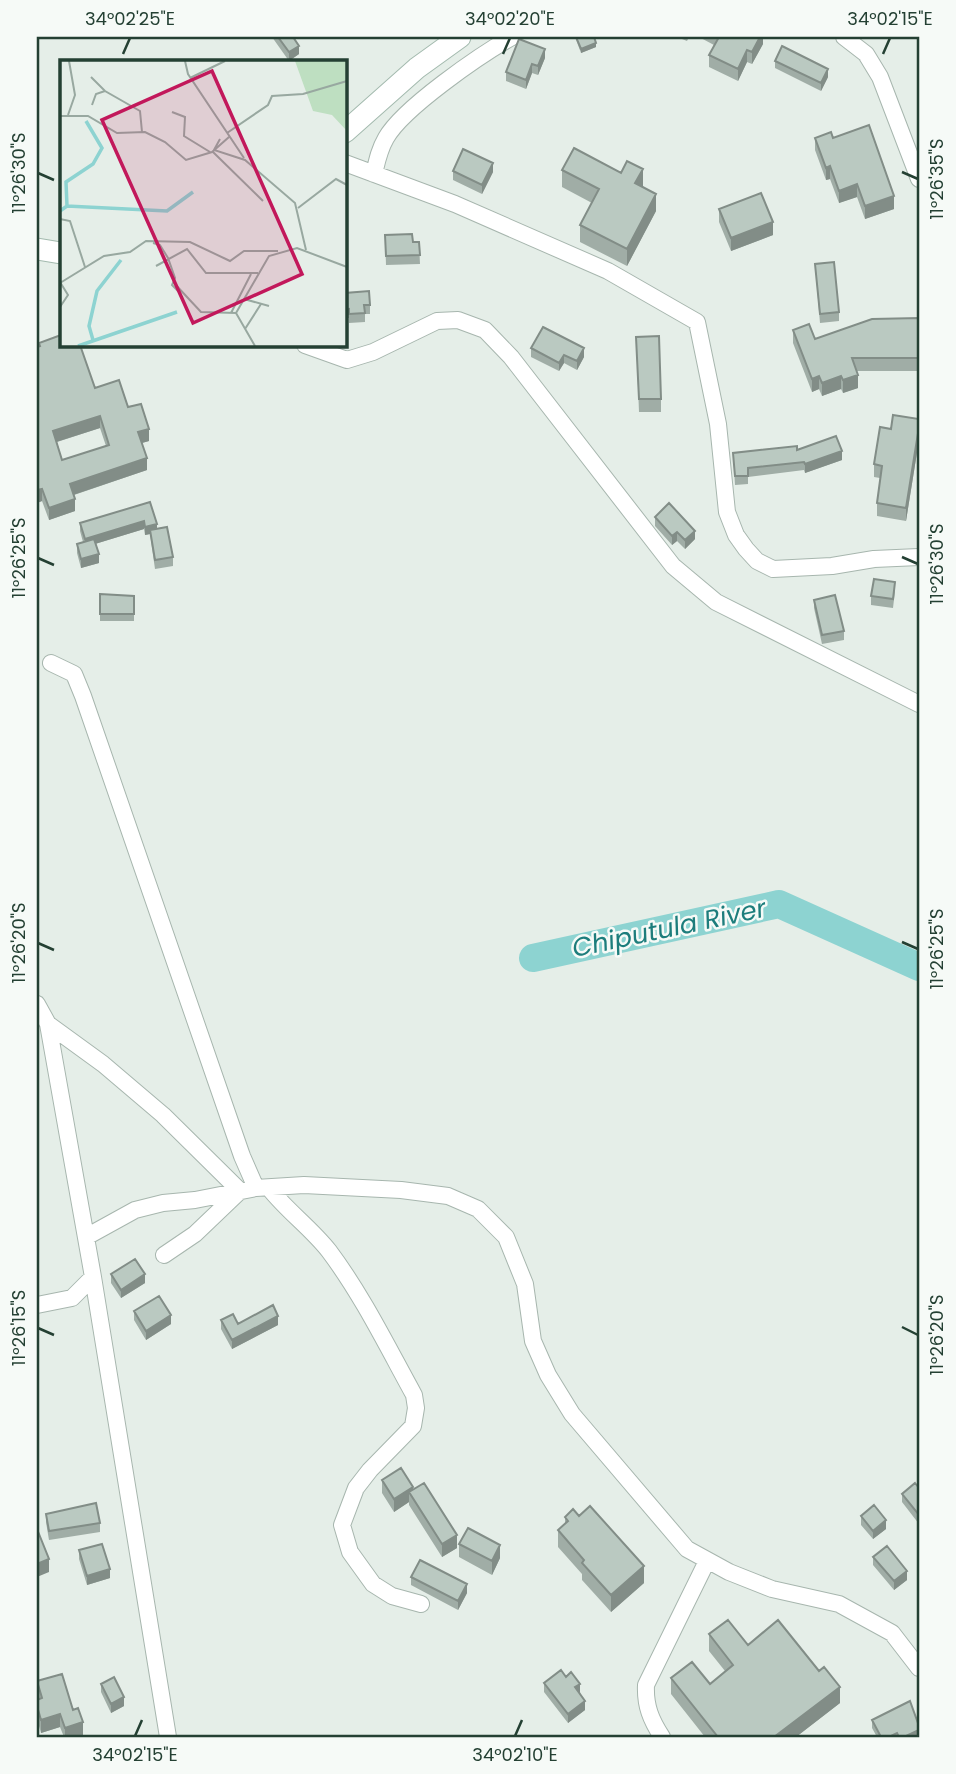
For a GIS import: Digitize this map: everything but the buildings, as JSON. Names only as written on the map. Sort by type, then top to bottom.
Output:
[{"type":"street","points":[[346,131],[417,68],[460,37]]},
{"type":"street","points":[[374,174],[378,154],[387,136],[405,115],[489,50],[512,37]]},
{"type":"street","points":[[844,37],[866,54],[880,77],[919,178]]},
{"type":"street","points":[[346,163],[455,204],[608,271],[697,322],[718,424],[727,512],[736,535],[757,561],[773,569],[919,557]]},
{"type":"street","points":[[37,249],[60,253]]},
{"type":"street","points":[[308,346],[347,360],[373,352],[437,321],[458,320],[485,330],[511,357],[673,566],[716,602],[919,704]]},
{"type":"street","points":[[51,663],[74,674],[83,696],[255,1189]]},
{"type":"street","points":[[37,1004],[48,1024],[93,1277],[168,1737]]},
{"type":"street","points":[[48,1024],[103,1064],[255,1189],[285,1209],[327,1249],[358,1294],[414,1395],[416,1408],[413,1426],[356,1488],[342,1525],[350,1552],[373,1584],[392,1596],[421,1604]]},
{"type":"street","points":[[86,1237],[135,1210],[163,1203],[255,1189],[304,1185],[401,1190],[449,1196],[478,1209],[506,1237],[525,1284],[533,1341],[548,1375],[572,1414],[687,1549],[772,1589],[839,1604],[892,1633],[919,1668]]},
{"type":"street","points":[[164,1255],[255,1189]]},
{"type":"street","points":[[37,1306],[72,1298],[93,1277]]},
{"type":"street","points":[[662,1737],[652,1721],[645,1701],[646,1685],[707,1560]]},
{"type":"waterway","name":"Chiputula River","points":[[533,958],[779,904],[919,967]]}]
